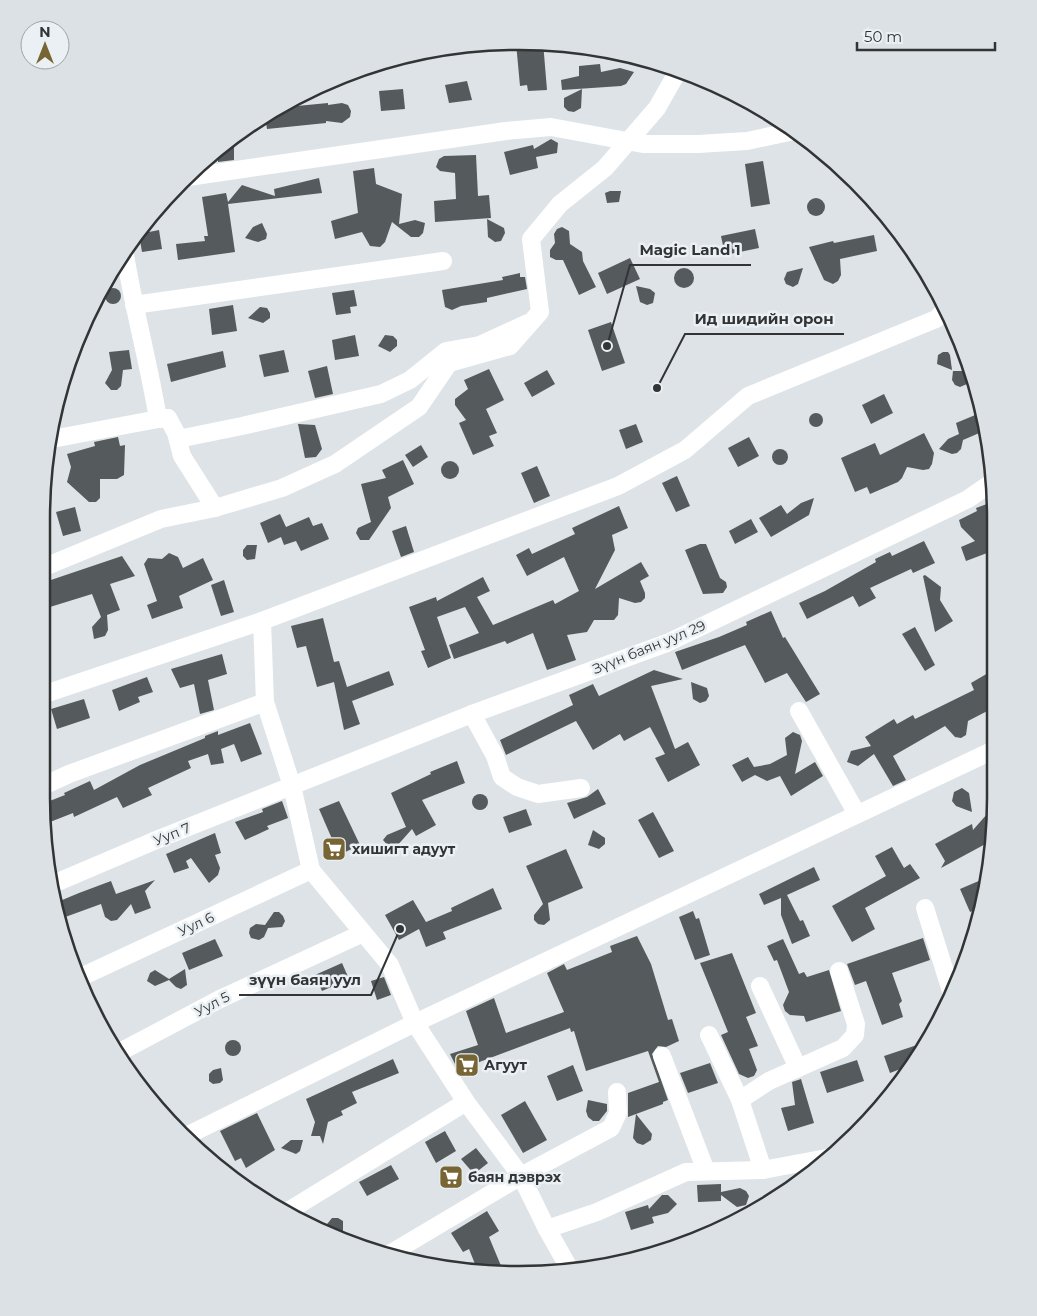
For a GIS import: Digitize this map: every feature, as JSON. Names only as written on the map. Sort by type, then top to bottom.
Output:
[{"type":"street","points":[[50,565],[161,519],[215,508],[282,488],[336,464],[419,407],[449,363],[510,346],[540,312],[531,239],[560,204],[611,160],[657,108],[675,77]]},
{"type":"street","points":[[200,175],[506,131],[551,127],[641,144],[698,144],[747,140],[783,132]]},
{"type":"street","points":[[134,304],[443,261]]},
{"type":"street","points":[[126,262],[134,304],[151,373],[158,418]]},
{"type":"street","points":[[50,692],[262,621],[618,486],[685,450],[748,396],[936,319],[940,314]]},
{"type":"street","points":[[178,439],[381,394],[410,380],[446,351],[480,345],[532,321]]},
{"type":"street","points":[[57,438],[158,418],[168,418],[178,439],[182,456],[215,508]]},
{"type":"street","name":"Зүүн баян уул 29","points":[[292,786],[472,714],[667,643],[968,499],[986,487]]},
{"type":"street","points":[[262,621],[265,702],[292,786],[311,870],[390,965],[415,1023],[466,1102],[521,1176],[546,1229],[566,1263]]},
{"type":"street","points":[[50,783],[69,774],[265,702]]},
{"type":"street","points":[[799,711],[857,814]]},
{"type":"street","points":[[472,714],[495,756],[502,777],[517,787],[538,794],[581,788]]},
{"type":"street","points":[[192,1133],[415,1023],[987,753]]},
{"type":"street","name":"Ууп 7","points":[[58,882],[161,838],[292,786]]},
{"type":"street","name":"Уул 6","points":[[85,975],[311,870]]},
{"type":"street","points":[[925,908],[948,983]]},
{"type":"street","name":"Уул 5","points":[[124,1050],[220,999],[363,934]]},
{"type":"street","points":[[740,1100],[769,1081],[843,1048],[856,1035],[856,1024],[839,971]]},
{"type":"street","points":[[760,986],[798,1068]]},
{"type":"street","points":[[709,1035],[740,1100],[762,1170]]},
{"type":"street","points":[[662,1056],[706,1171]]},
{"type":"street","points":[[397,1250],[521,1176],[612,1128],[618,1113],[617,1092]]},
{"type":"street","points":[[293,1208],[466,1102]]},
{"type":"street","points":[[546,1229],[597,1212],[686,1172],[762,1170],[815,1160]]},
{"type":"building","points":[[517,50],[544,51],[547,90],[528,91],[527,85],[520,86]]},
{"type":"building","points":[[600,64],[601,72],[620,68],[634,72],[626,84],[621,86],[562,90],[561,80],[579,76],[579,66]]},
{"type":"building","points":[[467,81],[472,100],[449,103],[445,85]]},
{"type":"building","points":[[403,89],[405,109],[381,111],[379,91]]},
{"type":"building","points":[[582,89],[581,108],[574,112],[568,111],[564,107],[564,98]]},
{"type":"building","points":[[342,103],[348,105],[351,111],[350,117],[342,123],[326,121],[326,123],[267,129],[266,124],[297,106]]},
{"type":"building","points":[[551,139],[558,143],[557,153],[536,157],[538,168],[510,175],[504,152],[533,145],[534,149]]},
{"type":"building","points":[[234,146],[234,160],[218,162],[218,159]]},
{"type":"building","points":[[476,155],[478,196],[489,195],[491,218],[435,222],[434,201],[456,199],[455,173],[440,171],[436,167],[439,159],[444,156]]},
{"type":"building","points":[[763,161],[770,204],[751,207],[745,164]]},
{"type":"building","points":[[374,168],[376,184],[402,194],[399,224],[415,220],[425,223],[423,233],[419,237],[411,237],[392,222],[385,242],[380,247],[370,246],[362,232],[335,239],[331,221],[358,213],[353,171]]},
{"type":"building","points":[[319,178],[322,193],[228,204],[235,252],[178,260],[176,244],[205,241],[204,236],[208,236],[202,197],[226,193],[228,202],[242,185],[275,196],[274,189]]},
{"type":"building","points":[[621,191],[619,202],[607,203],[605,193]]},
{"type":"building","points":[[816,198],[822,201],[825,207],[822,213],[816,216],[810,213],[807,207],[810,201]]},
{"type":"building","points":[[487,219],[504,228],[505,233],[501,241],[495,242],[488,237]]},
{"type":"building","points":[[262,223],[267,234],[266,239],[258,242],[245,238],[253,227]]},
{"type":"building","points":[[562,227],[569,231],[570,244],[582,252],[583,261],[596,287],[579,295],[563,260],[556,260],[550,257],[550,250],[555,243],[554,234],[557,229]]},
{"type":"building","points":[[755,229],[759,248],[725,255],[721,236]]},
{"type":"building","points":[[159,230],[162,249],[142,252],[140,242],[148,232]]},
{"type":"building","points":[[874,235],[877,251],[840,259],[841,275],[838,281],[833,284],[824,280],[809,247],[833,241],[834,243]]},
{"type":"building","points":[[630,258],[640,279],[607,294],[598,273]]},
{"type":"building","points":[[684,268],[691,271],[694,278],[691,285],[684,288],[677,285],[674,278],[677,271]]},
{"type":"building","points":[[803,268],[798,284],[793,287],[786,284],[784,279],[787,272]]},
{"type":"building","points":[[520,273],[520,277],[525,277],[527,289],[487,298],[487,302],[461,306],[452,310],[445,307],[442,290],[503,280],[502,277]]},
{"type":"building","points":[[636,286],[650,289],[655,293],[653,303],[647,305],[640,302]]},
{"type":"building","points":[[110,289],[119,290],[119,302],[113,304],[107,302],[106,298]]},
{"type":"building","points":[[354,290],[357,306],[350,307],[351,313],[336,315],[332,293]]},
{"type":"building","points":[[233,305],[237,331],[212,335],[209,309]]},
{"type":"building","points":[[260,307],[267,308],[270,318],[263,323],[248,318]]},
{"type":"building","points":[[611,322],[625,363],[602,371],[588,330]]},
{"type":"building","points":[[355,335],[359,356],[335,360],[332,340]]},
{"type":"building","points":[[385,335],[393,336],[397,340],[397,346],[390,352],[378,346]]},
{"type":"building","points":[[129,350],[132,369],[123,370],[121,386],[117,390],[111,390],[105,383],[112,370],[109,352]]},
{"type":"building","points":[[284,350],[289,372],[264,377],[259,355]]},
{"type":"building","points":[[223,351],[226,367],[171,382],[167,364]]},
{"type":"building","points":[[948,352],[950,355],[952,370],[937,364],[938,355]]},
{"type":"building","points":[[327,366],[333,394],[315,398],[308,371]]},
{"type":"building","points":[[489,369],[504,400],[486,409],[497,433],[489,436],[494,446],[473,455],[459,423],[466,420],[455,405],[455,399],[468,389],[464,380]]},
{"type":"building","points":[[547,370],[555,384],[532,397],[524,383]]},
{"type":"building","points":[[953,371],[963,371],[967,384],[960,387],[955,385],[952,380]]},
{"type":"building","points":[[884,394],[893,413],[871,424],[862,405]]},
{"type":"building","points":[[813,413],[819,413],[823,420],[819,427],[813,427],[809,423],[809,417]]},
{"type":"building","points":[[975,415],[979,433],[963,440],[961,449],[957,453],[952,454],[939,449],[948,439],[959,434],[956,423]]},
{"type":"building","points":[[298,424],[315,425],[322,449],[316,457],[305,458]]},
{"type":"building","points":[[636,424],[643,442],[626,449],[619,430]]},
{"type":"building","points":[[924,433],[934,453],[929,469],[923,470],[907,467],[898,482],[870,494],[867,487],[855,492],[841,458],[875,443],[880,455]]},
{"type":"building","points":[[118,437],[120,446],[125,445],[124,475],[117,479],[100,479],[100,498],[96,502],[89,502],[67,482],[71,467],[67,454],[95,446],[94,442]]},
{"type":"building","points":[[749,437],[759,456],[738,467],[728,448]]},
{"type":"building","points":[[421,445],[428,457],[413,467],[405,455]]},
{"type":"building","points":[[777,449],[783,449],[788,454],[786,463],[777,465],[772,460],[772,454]]},
{"type":"building","points":[[403,460],[414,484],[388,497],[391,508],[369,540],[360,540],[356,533],[358,528],[371,522],[361,484],[386,478],[382,470]]},
{"type":"building","points":[[450,461],[456,464],[459,470],[456,476],[450,479],[444,476],[441,470],[444,464]]},
{"type":"building","points":[[537,466],[550,496],[534,503],[521,473]]},
{"type":"building","points":[[677,476],[690,506],[676,512],[662,483]]},
{"type":"building","points":[[814,498],[809,515],[771,537],[759,518],[781,505],[787,514],[801,503]]},
{"type":"building","points":[[987,504],[987,553],[966,561],[961,547],[975,541],[961,527],[959,520],[977,511],[976,508]]},
{"type":"building","points":[[619,506],[628,528],[612,535],[615,550],[595,589],[641,562],[649,576],[640,581],[645,598],[641,602],[635,603],[619,598],[618,615],[614,620],[594,620],[587,632],[567,635],[576,660],[547,670],[533,633],[507,644],[505,641],[454,659],[449,645],[479,633],[465,607],[437,617],[451,658],[428,668],[421,651],[425,650],[409,607],[436,597],[437,601],[483,577],[490,591],[477,597],[493,625],[553,600],[555,604],[579,591],[564,557],[527,576],[516,555],[529,548],[532,554],[575,534],[572,528]]},
{"type":"building","points":[[75,507],[81,531],[63,536],[56,512]]},
{"type":"building","points":[[280,514],[286,527],[309,517],[313,526],[322,523],[329,539],[301,551],[296,541],[284,545],[281,537],[268,543],[260,523]]},
{"type":"building","points":[[751,519],[758,532],[735,544],[729,531]]},
{"type":"building","points":[[406,526],[414,552],[401,557],[392,531]]},
{"type":"building","points":[[924,541],[935,563],[913,573],[911,569],[870,588],[876,598],[859,607],[853,596],[807,619],[799,603],[825,591],[876,562],[875,559],[890,552],[892,556]]},
{"type":"building","points":[[700,544],[706,544],[720,578],[726,582],[727,587],[723,593],[703,594],[685,550]]},
{"type":"building","points":[[247,545],[257,545],[255,559],[247,560],[243,556],[243,550]]},
{"type":"building","points":[[169,553],[178,557],[183,568],[203,558],[213,580],[179,596],[183,608],[152,619],[147,605],[157,601],[144,564],[148,558],[162,559]]},
{"type":"building","points":[[122,556],[135,576],[110,584],[120,610],[107,615],[108,630],[105,636],[94,639],[92,627],[101,617],[92,594],[50,607],[50,580]]},
{"type":"building","points":[[925,575],[941,587],[940,600],[953,621],[935,632],[923,576]]},
{"type":"building","points":[[224,580],[234,612],[221,616],[211,585]]},
{"type":"building","points":[[771,611],[783,638],[785,637],[820,694],[806,702],[787,673],[765,683],[745,645],[682,670],[675,652],[719,637],[747,625],[746,622]]},
{"type":"building","points":[[323,618],[334,662],[339,661],[347,687],[389,671],[394,685],[352,701],[360,724],[344,730],[334,682],[317,687],[306,646],[297,648],[291,626]]},
{"type":"building","points":[[915,627],[935,665],[925,671],[902,634]]},
{"type":"building","points":[[222,654],[227,674],[208,680],[214,710],[200,714],[194,684],[180,688],[171,669]]},
{"type":"building","points":[[654,670],[683,679],[651,686],[675,749],[688,742],[700,765],[668,782],[655,758],[665,754],[650,727],[624,741],[620,734],[593,750],[576,721],[506,755],[500,740],[573,705],[569,695],[593,684],[599,696]]},
{"type":"building","points":[[987,674],[987,711],[968,721],[966,735],[961,738],[955,737],[945,726],[893,756],[906,780],[893,786],[874,754],[858,766],[847,762],[851,751],[871,746],[865,737],[894,719],[897,724],[913,715],[915,719],[974,690],[971,683]]},
{"type":"building","points":[[147,677],[153,692],[138,697],[140,702],[119,711],[112,690]]},
{"type":"building","points":[[691,682],[707,688],[709,696],[706,701],[700,703],[693,699]]},
{"type":"building","points":[[84,699],[90,718],[57,729],[51,709]]},
{"type":"building","points":[[250,723],[262,754],[241,762],[234,744],[221,749],[224,763],[211,765],[208,754],[188,761],[191,768],[148,788],[152,795],[123,808],[117,797],[74,817],[73,813],[51,822],[50,801],[65,795],[64,793],[90,781],[94,790],[140,765],[205,738],[205,736],[218,731],[218,735]]},
{"type":"building","points":[[793,732],[800,735],[802,741],[795,774],[815,762],[823,776],[791,796],[780,776],[767,781],[755,775],[742,782],[732,765],[748,757],[754,767],[770,764],[787,755],[785,738]]},
{"type":"building","points":[[457,761],[465,783],[422,800],[436,825],[416,836],[412,829],[396,847],[390,848],[383,840],[387,835],[406,827],[391,793],[431,774],[430,772]]},
{"type":"building","points":[[962,788],[969,793],[972,812],[956,806],[952,801],[954,792]]},
{"type":"building","points":[[598,789],[606,804],[574,819],[567,803],[587,797]]},
{"type":"building","points":[[477,794],[483,794],[488,799],[486,808],[477,810],[472,805],[472,799]]},
{"type":"building","points":[[282,801],[288,818],[267,826],[269,829],[245,840],[235,822],[263,812],[262,809]]},
{"type":"building","points":[[339,801],[360,845],[339,855],[319,809]]},
{"type":"building","points":[[526,809],[532,825],[509,833],[503,817]]},
{"type":"building","points":[[653,812],[674,851],[659,858],[638,820]]},
{"type":"building","points":[[986,815],[984,845],[941,868],[945,861],[935,844],[972,824],[973,830]]},
{"type":"building","points":[[593,830],[605,838],[605,844],[599,849],[588,845]]},
{"type":"building","points":[[215,833],[221,853],[215,855],[220,868],[218,875],[209,883],[191,858],[186,861],[189,868],[174,873],[166,854]]},
{"type":"building","points":[[892,847],[904,868],[910,864],[920,878],[865,908],[875,929],[852,942],[832,906],[886,876],[875,856]]},
{"type":"building","points":[[566,849],[583,888],[548,903],[550,920],[544,925],[538,924],[534,920],[534,915],[543,904],[526,866]]},
{"type":"building","points":[[814,867],[820,880],[787,895],[800,921],[803,920],[810,936],[792,944],[781,915],[781,898],[764,905],[759,894]]},
{"type":"building","points":[[155,880],[145,891],[151,908],[135,914],[131,904],[117,920],[111,921],[105,917],[101,904],[66,917],[62,900],[111,881],[116,894]]},
{"type":"building","points":[[979,881],[973,911],[970,912],[960,889]]},
{"type":"building","points":[[493,888],[502,909],[443,932],[446,939],[426,947],[419,929],[399,940],[385,915],[413,900],[426,922],[452,911],[451,908]]},
{"type":"building","points":[[693,911],[696,919],[699,918],[710,955],[695,960],[679,917]]},
{"type":"building","points":[[274,912],[279,912],[283,916],[285,921],[282,927],[268,928],[264,937],[259,940],[251,938],[250,928],[256,924],[265,925]]},
{"type":"building","points":[[637,936],[651,964],[668,1020],[672,1019],[679,1041],[666,1047],[658,1046],[652,1054],[668,1100],[663,1102],[663,1104],[628,1117],[628,1093],[659,1082],[648,1051],[586,1071],[574,1031],[571,1032],[570,1028],[458,1070],[450,1054],[478,1045],[466,1011],[494,998],[506,1033],[564,1012],[547,973],[564,964],[567,970],[612,952],[610,946]]},
{"type":"building","points":[[923,938],[930,960],[892,973],[902,1001],[899,1004],[903,1017],[882,1025],[866,981],[855,985],[847,964]]},
{"type":"building","points":[[215,939],[223,956],[189,970],[182,953]]},
{"type":"building","points":[[783,939],[799,974],[804,972],[807,977],[829,970],[841,1011],[806,1022],[804,1016],[790,1015],[785,1011],[783,1005],[789,992],[777,960],[774,961],[767,946]]},
{"type":"building","points":[[732,953],[756,1013],[746,1017],[758,1046],[749,1049],[757,1070],[754,1076],[748,1078],[739,1074],[721,1035],[728,1032],[700,963]]},
{"type":"building","points":[[342,963],[349,979],[322,991],[315,975]]},
{"type":"building","points":[[185,969],[187,985],[181,989],[169,980],[155,986],[147,981],[150,973],[155,970],[169,979]]},
{"type":"building","points":[[384,977],[391,995],[377,1000],[371,981]]},
{"type":"building","points":[[233,1040],[241,1048],[233,1056],[225,1048]]},
{"type":"building","points":[[916,1045],[900,1069],[890,1073],[884,1056]]},
{"type":"building","points":[[393,1059],[399,1073],[352,1092],[357,1103],[341,1111],[343,1115],[328,1122],[323,1144],[320,1136],[311,1136],[315,1122],[306,1099]]},
{"type":"building","points":[[857,1060],[864,1081],[827,1093],[820,1072]]},
{"type":"building","points":[[710,1063],[718,1083],[688,1093],[680,1073]]},
{"type":"building","points":[[573,1065],[583,1091],[557,1101],[547,1076]]},
{"type":"building","points":[[221,1068],[223,1080],[220,1083],[213,1084],[209,1081],[209,1074],[213,1070]]},
{"type":"building","points":[[801,1079],[814,1123],[788,1131],[781,1108],[795,1105],[792,1082]]},
{"type":"building","points":[[588,1100],[607,1104],[607,1111],[599,1121],[593,1121],[588,1117],[586,1111]]},
{"type":"building","points":[[525,1101],[547,1140],[523,1153],[501,1115]]},
{"type":"building","points":[[257,1113],[275,1150],[246,1168],[241,1158],[235,1161],[220,1131]]},
{"type":"building","points":[[636,1114],[652,1134],[651,1140],[643,1145],[637,1143],[633,1138]]},
{"type":"building","points":[[445,1131],[456,1151],[436,1163],[425,1142]]},
{"type":"building","points":[[291,1140],[303,1140],[300,1151],[296,1154],[281,1148]]},
{"type":"building","points":[[476,1148],[488,1163],[474,1174],[461,1159]]},
{"type":"building","points":[[391,1165],[399,1179],[367,1196],[359,1182]]},
{"type":"building","points":[[721,1184],[721,1192],[740,1188],[746,1191],[749,1196],[746,1205],[737,1207],[721,1195],[721,1201],[698,1202],[697,1185]]},
{"type":"building","points":[[662,1195],[668,1195],[677,1204],[668,1213],[652,1217],[654,1223],[631,1230],[625,1212],[648,1205],[649,1209]]},
{"type":"building","points":[[487,1211],[499,1231],[489,1237],[501,1265],[475,1264],[469,1249],[463,1252],[451,1233]]},
{"type":"building","points":[[332,1218],[338,1218],[343,1221],[343,1232],[339,1230],[327,1225]]},
{"type":"place","name":"Magic Land 1","points":[[607,346]]},
{"type":"place","name":"Ид шидийн орон","points":[[657,388]]},
{"type":"place","name":"хишигт адуут","points":[[334,849]]},
{"type":"place","name":"зүүн баян уул","points":[[400,929]]},
{"type":"place","name":"Агуут","points":[[467,1065]]},
{"type":"place","name":"баян дэврэх","points":[[451,1177]]}]
